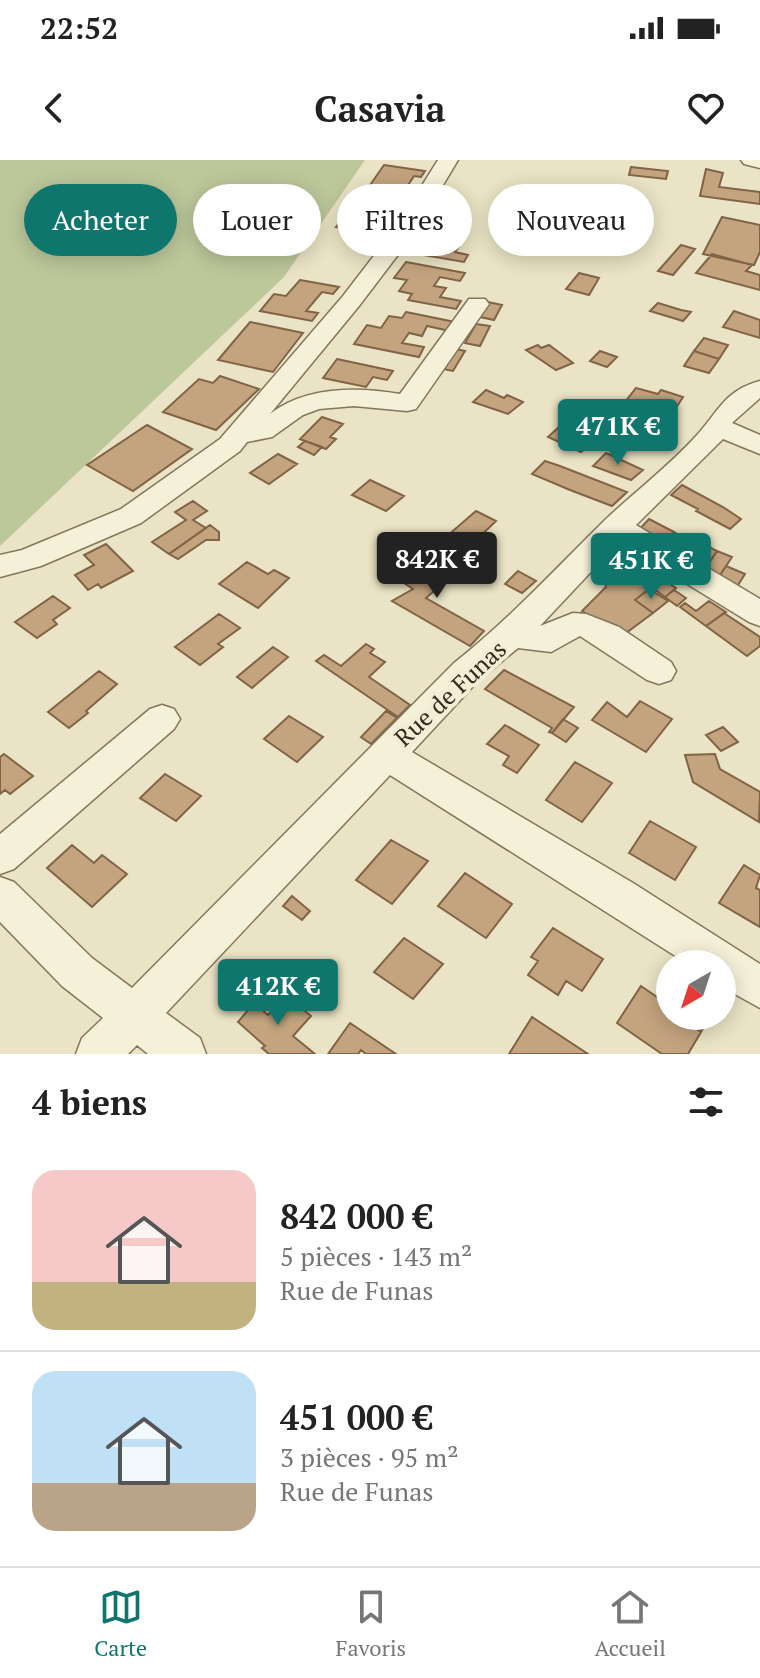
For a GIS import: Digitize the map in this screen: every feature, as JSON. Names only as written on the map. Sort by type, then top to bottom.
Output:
[{"type":"street","points":[[0,566],[30,559],[131,516],[230,445],[351,301],[405,230],[448,160]]},
{"type":"street","points":[[751,160],[760,162]]},
{"type":"street","points":[[239,434],[261,434],[301,406],[368,396],[407,403],[477,304]]},
{"type":"street","name":"Rue de Funas","points":[[98,1054],[466,672],[512,635],[616,527],[709,439],[716,426],[748,393],[760,389],[756,378],[760,374]]},
{"type":"street","points":[[716,426],[760,445]]},
{"type":"street","points":[[616,527],[760,614]]},
{"type":"street","points":[[512,635],[551,640],[563,628],[578,624],[593,628],[659,671]]},
{"type":"street","points":[[0,857],[162,719]]},
{"type":"street","points":[[386,754],[619,896],[760,988]]},
{"type":"street","points":[[0,895],[77,972],[184,1054]]},
{"type":"green space","points":[[0,160],[365,160],[348,184],[337,184],[337,200],[321,224],[321,184],[193,184],[193,256],[299,256],[284,277],[0,546]]},
{"type":"building","points":[[384,165],[425,171],[421,177],[414,176],[409,184],[371,184]]},
{"type":"building","points":[[631,167],[668,171],[666,179],[629,175]]},
{"type":"building","points":[[706,169],[723,173],[719,187],[760,192],[760,204],[700,196]]},
{"type":"building","points":[[722,217],[760,225],[760,252],[754,265],[703,254]]},
{"type":"building","points":[[681,245],[695,249],[673,275],[658,271]]},
{"type":"building","points":[[712,254],[752,265],[746,271],[760,275],[760,290],[696,273]]},
{"type":"building","points":[[429,256],[467,256],[464,262]]},
{"type":"building","points":[[406,262],[465,273],[460,281],[440,277],[434,286],[446,288],[440,297],[461,301],[456,309],[408,300],[412,294],[399,291],[407,280],[394,278]]},
{"type":"building","points":[[579,273],[599,278],[589,295],[566,289]]},
{"type":"building","points":[[300,280],[339,287],[333,294],[322,292],[306,311],[318,313],[312,321],[260,311],[274,294],[286,296]]},
{"type":"building","points":[[488,302],[502,305],[494,320],[480,317]]},
{"type":"building","points":[[658,303],[691,312],[683,321],[650,311]]},
{"type":"building","points":[[734,311],[760,320],[760,338],[723,327]]},
{"type":"building","points":[[406,312],[455,322],[450,331],[427,326],[422,336],[409,333],[402,343],[424,347],[419,357],[354,344],[367,325],[381,328],[389,316],[402,318]]},
{"type":"building","points":[[250,322],[303,333],[273,372],[218,360]]},
{"type":"building","points":[[476,324],[490,326],[480,346],[465,343]]},
{"type":"building","points":[[704,338],[728,345],[719,359],[694,351]]},
{"type":"building","points":[[538,345],[541,348],[549,345],[573,363],[556,370],[526,350]]},
{"type":"building","points":[[450,348],[465,351],[453,371],[438,368]]},
{"type":"building","points":[[600,351],[617,357],[607,367],[590,361]]},
{"type":"building","points":[[694,351],[719,359],[709,373],[684,366]]},
{"type":"building","points":[[337,359],[393,371],[387,380],[373,377],[366,387],[323,378]]},
{"type":"building","points":[[220,376],[259,389],[216,430],[163,412],[199,379],[213,383]]},
{"type":"building","points":[[636,388],[658,394],[661,390],[683,397],[674,411],[652,404],[648,410],[625,402]]},
{"type":"building","points":[[486,390],[523,402],[508,414],[473,402]]},
{"type":"building","points":[[587,409],[614,421],[581,452],[548,437],[569,418],[574,420]]},
{"type":"building","points":[[322,417],[343,424],[330,437],[336,439],[326,449],[300,439]]},
{"type":"building","points":[[147,425],[192,449],[133,491],[87,465]]},
{"type":"building","points":[[630,426],[656,437],[647,446],[620,435]]},
{"type":"building","points":[[305,441],[322,447],[314,455],[298,447]]},
{"type":"building","points":[[606,453],[643,470],[631,480],[593,466]]},
{"type":"building","points":[[278,454],[297,464],[269,484],[250,473]]},
{"type":"building","points":[[545,461],[627,492],[612,506],[532,474]]},
{"type":"building","points":[[370,480],[404,496],[386,511],[352,495]]},
{"type":"building","points":[[682,485],[741,519],[730,529],[696,511],[698,509],[671,495]]},
{"type":"building","points":[[193,501],[207,511],[193,520],[206,528],[169,554],[152,542],[186,520],[175,512]]},
{"type":"building","points":[[476,511],[496,521],[468,548],[447,536]]},
{"type":"building","points":[[649,519],[674,532],[658,545],[636,533]]},
{"type":"building","points":[[210,525],[219,532],[219,540],[206,540],[178,559],[169,554]]},
{"type":"building","points":[[674,532],[682,537],[685,534],[717,551],[703,572],[660,543]]},
{"type":"building","points":[[634,542],[651,552],[633,573],[615,562]]},
{"type":"building","points":[[106,544],[133,571],[101,588],[98,584],[88,590],[75,575],[94,565],[84,555]]},
{"type":"building","points":[[717,551],[732,557],[717,580],[703,572]]},
{"type":"building","points":[[651,552],[665,561],[653,574],[664,581],[655,588],[634,571]]},
{"type":"building","points":[[439,553],[463,566],[426,598],[484,631],[470,646],[392,601],[413,589],[404,583]]},
{"type":"building","points":[[247,562],[268,574],[274,570],[289,578],[258,608],[219,584]]},
{"type":"building","points":[[616,565],[649,589],[635,600],[653,613],[622,636],[582,611],[606,587],[604,579]]},
{"type":"building","points":[[726,566],[745,574],[735,590],[717,580]]},
{"type":"building","points":[[518,571],[536,581],[522,593],[505,584]]},
{"type":"building","points":[[665,581],[676,588],[665,597],[654,589]]},
{"type":"building","points":[[649,589],[668,601],[653,613],[635,600]]},
{"type":"building","points":[[674,590],[686,598],[677,606],[665,597]]},
{"type":"building","points":[[53,596],[70,608],[53,620],[57,624],[37,638],[15,622]]},
{"type":"building","points":[[709,601],[726,612],[706,626],[680,607],[685,603],[696,611]]},
{"type":"building","points":[[724,613],[760,637],[760,646],[747,656],[706,626]]},
{"type":"building","points":[[219,614],[240,628],[218,644],[223,647],[200,665],[175,647]]},
{"type":"building","points":[[366,644],[374,649],[370,653],[385,662],[369,677],[410,705],[398,717],[316,661],[324,655],[341,666]]},
{"type":"building","points":[[273,647],[288,657],[252,688],[237,677]]},
{"type":"building","points":[[504,670],[574,707],[552,733],[549,732],[552,728],[485,689]]},
{"type":"building","points":[[99,671],[117,684],[86,711],[88,713],[69,728],[48,712]]},
{"type":"building","points":[[640,701],[672,719],[646,752],[592,720],[607,702],[627,717]]},
{"type":"building","points":[[386,711],[397,718],[371,744],[361,737]]},
{"type":"building","points":[[289,716],[323,737],[297,762],[264,739]]},
{"type":"building","points":[[563,719],[578,728],[566,742],[552,733]]},
{"type":"building","points":[[505,725],[539,745],[517,773],[503,765],[509,756],[487,744]]},
{"type":"building","points":[[723,727],[738,742],[721,751],[706,735]]},
{"type":"building","points":[[4,754],[33,776],[10,794],[5,790],[0,794],[0,757]]},
{"type":"building","points":[[715,754],[720,769],[760,792],[759,822],[693,782],[685,755]]},
{"type":"building","points":[[575,762],[612,783],[582,822],[546,800]]},
{"type":"building","points":[[165,774],[201,796],[176,821],[140,798]]},
{"type":"building","points":[[650,821],[696,847],[675,880],[629,853]]},
{"type":"building","points":[[391,840],[428,861],[392,904],[356,880]]},
{"type":"building","points":[[72,845],[94,863],[102,855],[127,874],[92,907],[47,868]]},
{"type":"building","points":[[744,865],[760,875],[756,888],[760,890],[760,927],[719,903]]},
{"type":"building","points":[[465,873],[512,904],[486,938],[438,906]]},
{"type":"building","points":[[292,896],[310,911],[302,920],[283,906]]},
{"type":"building","points":[[553,928],[603,959],[582,991],[566,981],[558,995],[528,975],[538,961],[531,957]]},
{"type":"building","points":[[404,938],[443,964],[413,999],[374,972]]},
{"type":"building","points":[[641,986],[656,996],[656,1030],[701,1032],[688,1054],[662,1054],[617,1023]]},
{"type":"building","points":[[286,995],[311,1016],[293,1036],[315,1054],[269,1054],[262,1048],[265,1046],[238,1022],[254,1003],[268,1015]]},
{"type":"building","points":[[532,1017],[588,1054],[509,1054]]},
{"type":"building","points":[[350,1023],[396,1054],[366,1054],[361,1050],[358,1054],[328,1054]]}]
